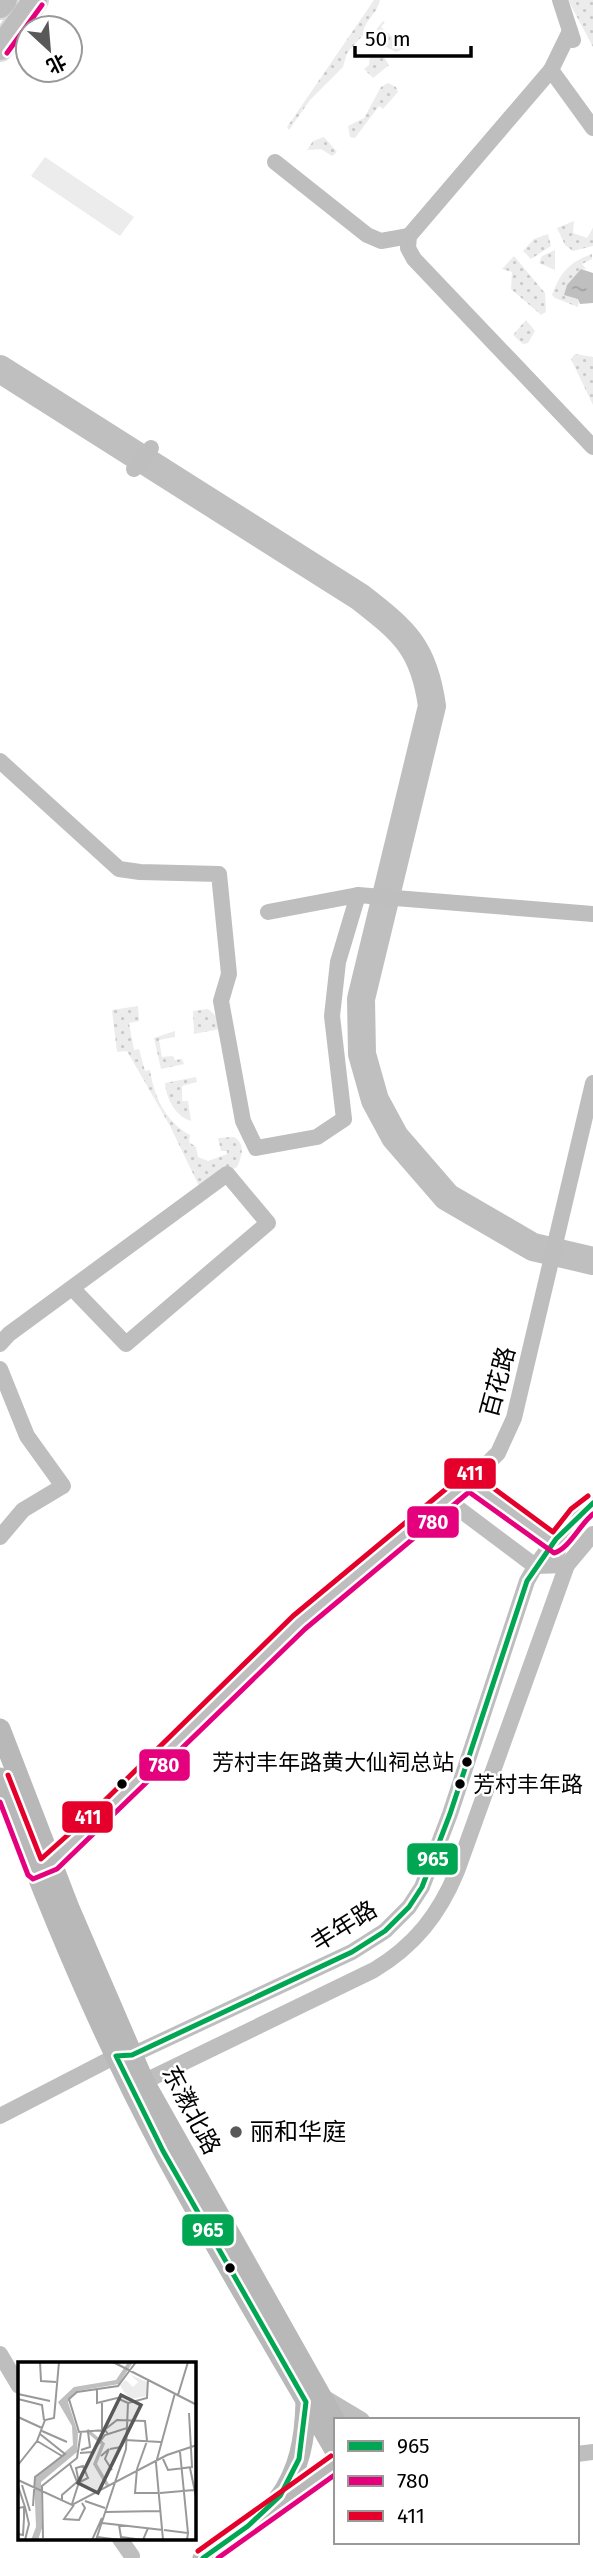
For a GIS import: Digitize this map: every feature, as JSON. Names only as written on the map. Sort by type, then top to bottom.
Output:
[{"type":"main road","points":[[0,6],[5,0]]},
{"type":"main road","points":[[0,48],[35,0]]},
{"type":"main road","name":"东漖北路","points":[[0,1729],[44,1867]]},
{"type":"main road","name":"东漖北路","points":[[0,1778],[44,1867],[138,2085],[163,2151],[313,2398],[334,2447]]},
{"type":"main road","points":[[270,2510],[298,2464],[313,2398]]},
{"type":"main road","name":"东漖北路","points":[[313,2398],[334,2421]]},
{"type":"main road","points":[[202,2558],[334,2464]]},
{"type":"main road","points":[[225,2558],[334,2481]]},
{"type":"street","points":[[560,0],[572,38],[551,70],[409,236],[408,248],[414,259],[593,447]]},
{"type":"street","points":[[551,70],[593,128]]},
{"type":"street","points":[[275,162],[381,242],[409,236]]},
{"type":"street","points":[[134,469],[150,448]]},
{"type":"street","points":[[0,761],[119,869],[219,874],[229,974],[221,1001],[243,1123],[256,1148],[317,1137],[344,1119],[332,1016],[338,962],[363,896]]},
{"type":"street","points":[[268,912],[363,896],[593,914]]},
{"type":"street","name":"百花路","points":[[44,1867],[291,1630],[447,1500],[498,1453],[507,1436],[557,1242],[593,1083]]},
{"type":"street","points":[[0,1344],[72,1287],[227,1174],[268,1223],[126,1343],[72,1287]]},
{"type":"street","points":[[0,1369],[27,1437],[63,1486],[23,1510],[0,1538]]},
{"type":"street","points":[[468,1481],[555,1544],[567,1565]]},
{"type":"street","points":[[447,1500],[535,1566],[567,1565],[593,1534]]},
{"type":"street","name":"丰年路","points":[[0,2116],[352,1952],[385,1931],[409,1907],[435,1857],[527,1581],[535,1566],[577,1515],[593,1503]]},
{"type":"street","name":"丰年路","points":[[138,2085],[363,1975],[397,1956],[417,1937],[434,1916],[452,1884],[567,1565]]},
{"type":"street","points":[[0,2354],[18,2384]]},
{"type":"street","points":[[313,2398],[358,2418]]},
{"type":"street","points":[[121,2540],[132,2556]]},
{"type":"shaded area","points":[[374,0],[380,0],[365,26],[363,35],[347,53],[343,67],[310,100],[289,130],[287,127]]},
{"type":"shaded area","points":[[568,0],[593,0],[593,47]]},
{"type":"shaded area","points":[[385,22],[381,27],[405,48],[396,52],[377,42],[375,31]]},
{"type":"shaded area","points":[[370,55],[384,57],[389,65],[373,78],[364,69],[369,65]]},
{"type":"shaded area","points":[[388,83],[396,87],[398,92],[383,109],[379,106],[355,138],[350,137],[348,126],[364,118],[381,87]]},
{"type":"shaded area","points":[[324,137],[337,152],[332,156],[321,149],[307,150],[313,141]]},
{"type":"shaded area","points":[[45,157],[134,217],[120,236],[31,176]]},
{"type":"shaded area","points":[[574,221],[573,233],[587,238],[593,228],[593,246],[573,251],[565,245],[557,228]]},
{"type":"shaded area","points":[[548,234],[551,246],[531,259],[523,251],[534,239]]},
{"type":"shaded area","points":[[555,250],[555,270],[539,263],[542,256]]},
{"type":"shaded area","points":[[592,254],[592,259],[582,264],[586,269],[581,269],[569,295],[579,299],[578,307],[555,298],[552,295],[566,269]]},
{"type":"shaded area","points":[[514,256],[545,293],[546,312],[541,315],[511,289],[512,272],[502,269]]},
{"type":"shaded area","points":[[526,320],[535,331],[528,343],[523,344],[513,335]]},
{"type":"shaded area","points":[[575,354],[593,357],[593,405],[571,359]]},
{"type":"shaded area","points":[[138,1006],[139,1021],[129,1023],[134,1050],[139,1049],[145,1071],[150,1070],[162,1108],[174,1123],[190,1135],[189,1142],[196,1147],[198,1157],[208,1161],[227,1154],[227,1151],[221,1151],[218,1138],[234,1137],[242,1147],[237,1167],[202,1185],[199,1186],[170,1126],[127,1051],[117,1052],[112,1010]]},
{"type":"shaded area","points":[[208,1009],[216,1016],[219,1029],[194,1034],[193,1011]]},
{"type":"shaded area","points":[[175,1031],[175,1037],[159,1040],[162,1057],[173,1056],[175,1060],[182,1059],[184,1064],[161,1069],[154,1038]]},
{"type":"shaded area","points":[[196,1077],[197,1082],[182,1086],[182,1101],[188,1101],[191,1121],[173,1106],[165,1083]]},
{"type":"water","points":[[581,269],[593,273],[593,303],[580,304],[578,299],[564,295],[567,285]]},
{"type":"waterway","points":[[0,369],[360,597],[389,621],[418,655],[432,706],[361,999],[362,1054],[375,1100],[395,1137],[447,1197],[533,1247],[593,1261]]},
{"type":"transit line","name":"780","points":[[7,53],[42,5]]},
{"type":"transit line","name":"411","points":[[8,1775],[41,1859],[89,1816],[293,1616],[464,1474],[473,1473],[553,1532],[571,1509],[588,1496]]},
{"type":"transit line","name":"780","points":[[0,1802],[28,1875],[33,1879],[57,1869],[305,1629],[469,1492],[554,1553],[565,1547],[593,1514]]},
{"type":"transit line","name":"965","points":[[203,2558],[248,2526],[280,2496],[299,2459],[306,2402],[163,2151],[116,2056],[132,2055],[352,1952],[385,1931],[409,1907],[422,1887],[450,1814],[527,1581],[556,1539],[593,1503]]},
{"type":"transit line","name":"411","points":[[198,2551],[331,2456]]},
{"type":"transit line","name":"780","points":[[218,2558],[334,2475]]},
{"type":"place","name":"芳村丰年路黄大仙祠总站","points":[[467,1762]]},
{"type":"place","name":"芳村丰年路","points":[[460,1784]]},
{"type":"place","name":"丽和华庭","points":[[236,2132]]}]
